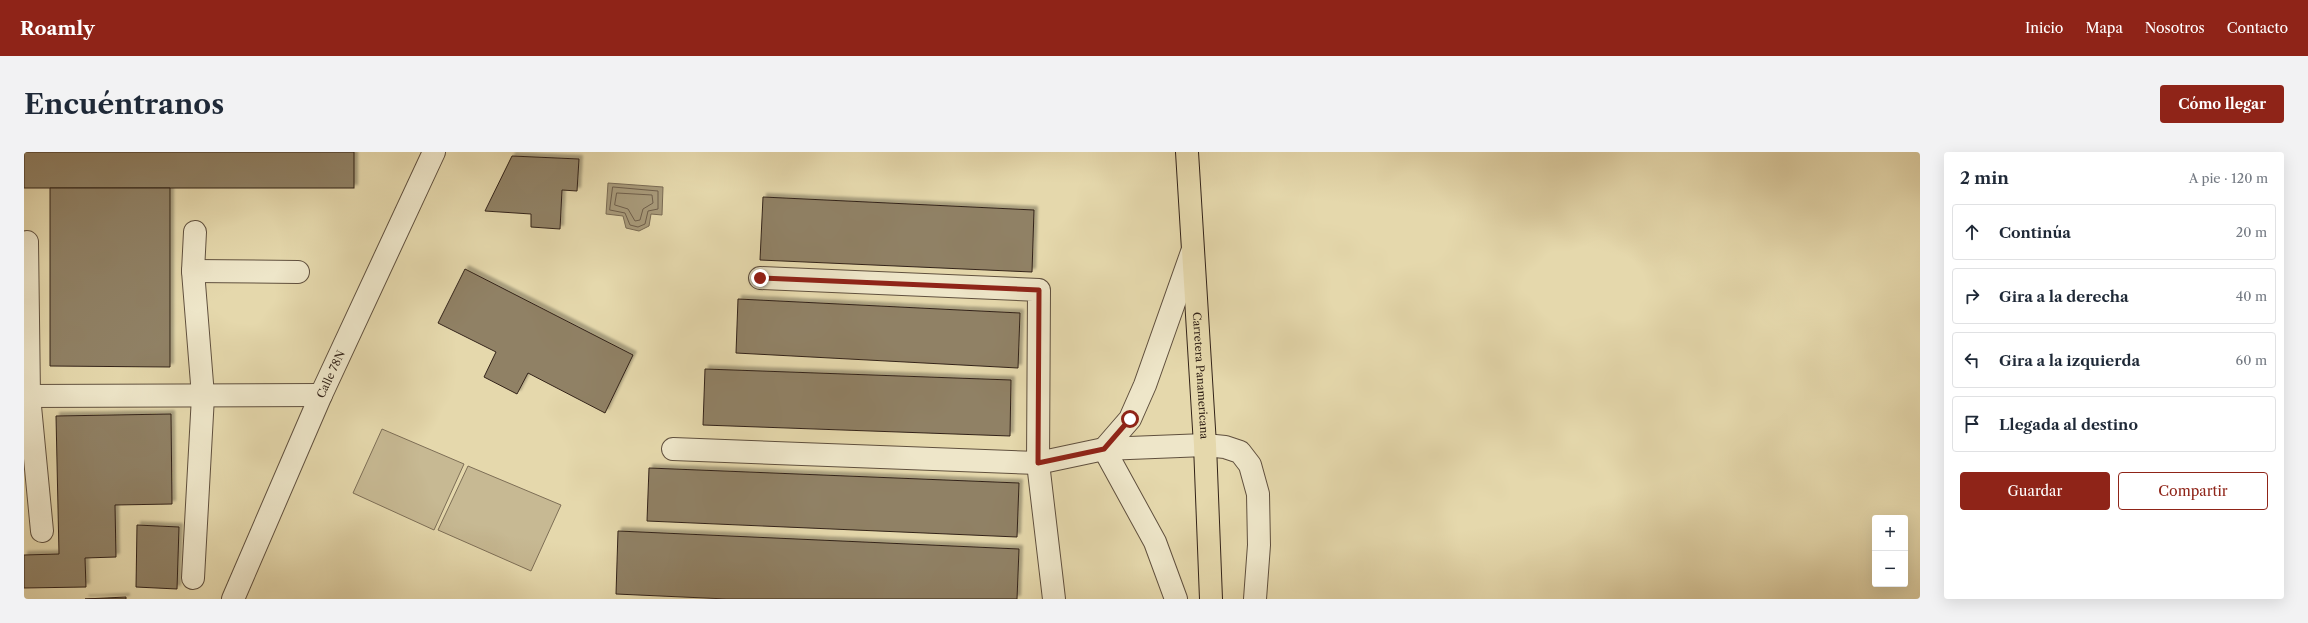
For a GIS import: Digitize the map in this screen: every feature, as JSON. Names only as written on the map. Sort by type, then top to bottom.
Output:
[{"type":"highway","name":"Carretera Panamericana","points":[[1187,152],[1205,445],[1211,599]]},
{"type":"street","name":"Calle 78N","points":[[233,599],[321,395],[434,152]]},
{"type":"street","points":[[193,578],[203,396],[193,272],[195,232]]},
{"type":"street","points":[[27,242],[26,396],[35,521]]},
{"type":"street","points":[[1104,449],[1130,419],[1145,386],[1192,252]]},
{"type":"street","points":[[193,272],[298,272]]},
{"type":"street","points":[[760,278],[1039,290],[1038,463],[1054,599]]},
{"type":"street","points":[[26,396],[321,395]]},
{"type":"street","points":[[673,449],[1038,463],[1104,449],[1205,445],[1225,447],[1240,452],[1250,465],[1258,501],[1259,545],[1255,599]]},
{"type":"street","points":[[1104,449],[1155,542],[1176,599]]},
{"type":"shaded area","points":[[382,429],[464,464],[434,530],[353,493]]},
{"type":"shaded area","points":[[468,466],[561,505],[531,571],[438,530]]},
{"type":"water","points":[[608,183],[663,187],[662,215],[651,214],[649,226],[639,231],[626,228],[623,216],[606,214]]},
{"type":"building","points":[[24,152],[354,152],[354,188],[24,188]]},
{"type":"building","points":[[512,156],[579,159],[577,191],[562,190],[560,229],[531,227],[531,214],[485,211]]},
{"type":"building","points":[[50,188],[170,188],[170,367],[50,366]]},
{"type":"building","points":[[763,197],[1034,210],[1032,272],[760,260]]},
{"type":"building","points":[[465,269],[633,355],[605,413],[528,373],[517,394],[484,377],[496,352],[438,323]]},
{"type":"building","points":[[738,299],[1020,313],[1018,368],[736,353]]},
{"type":"building","points":[[705,369],[1011,380],[1010,436],[703,425]]},
{"type":"building","points":[[171,414],[172,504],[115,505],[116,557],[85,558],[86,587],[24,588],[24,555],[59,554],[56,416]]},
{"type":"building","points":[[649,468],[1019,483],[1017,537],[647,521]]},
{"type":"building","points":[[137,525],[179,527],[177,589],[136,587]]},
{"type":"building","points":[[618,531],[1019,549],[1017,599],[727,599],[616,594]]},
{"type":"building","points":[[126,597],[126,599],[85,599]]},
{"type":"route","points":[[760,278],[1039,290],[1038,463],[1104,449],[1130,419]]}]
